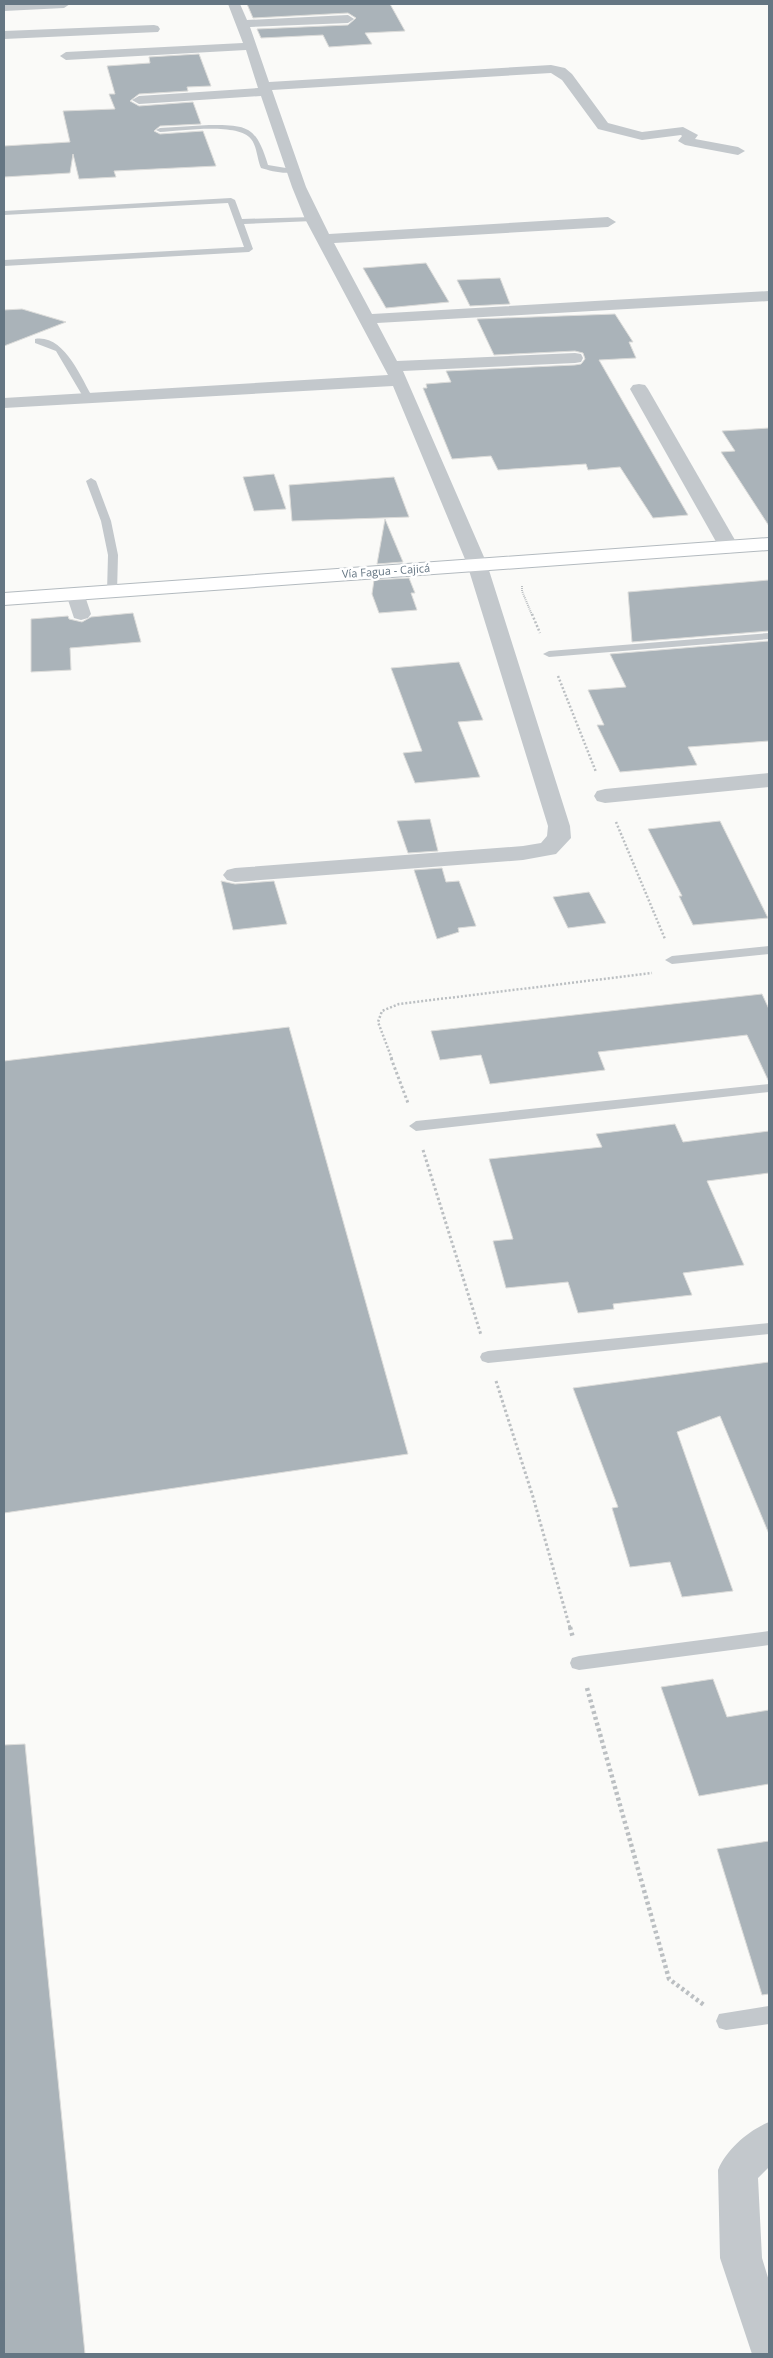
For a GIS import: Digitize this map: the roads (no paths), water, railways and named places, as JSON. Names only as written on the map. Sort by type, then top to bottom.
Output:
[{"type":"street","points":[[4,7],[64,4]]},
{"type":"street","points":[[234,4],[251,46],[307,212],[325,239],[395,373],[477,564],[559,826],[559,838],[548,849],[523,853],[235,875]]},
{"type":"street","points":[[243,24],[348,19]]},
{"type":"street","points":[[4,35],[154,28]]},
{"type":"street","points":[[66,56],[251,46]]},
{"type":"street","points":[[139,100],[265,89],[551,69],[560,71],[567,77],[603,126],[642,136],[685,141],[738,151]]},
{"type":"street","points":[[325,239],[608,222]]},
{"type":"street","points":[[366,319],[769,296]]},
{"type":"street","points":[[4,403],[88,398],[575,358]]},
{"type":"street","points":[[639,389],[730,546]]},
{"type":"street","name":"Vía Fagua - Cajicá","points":[[4,599],[769,544]]},
{"type":"street","points":[[76,594],[81,614]]},
{"type":"street","points":[[605,796],[769,780]]},
{"type":"street","points":[[769,2141],[738,2170],[741,2258],[769,2344]]},
{"type":"lane","points":[[160,130],[215,128],[246,131],[253,136],[264,166],[294,170]]},
{"type":"lane","points":[[4,213],[232,200],[240,212],[239,222],[249,249],[4,263]]},
{"type":"lane","points":[[239,222],[307,212]]},
{"type":"lane","points":[[38,341],[60,349],[88,398]]},
{"type":"lane","points":[[91,481],[106,521],[113,555],[112,592]]},
{"type":"lane","points":[[549,654],[769,636]]},
{"type":"lane","points":[[672,960],[769,950]]},
{"type":"lane","points":[[416,1126],[769,1088]]},
{"type":"lane","points":[[488,1357],[769,1328]]},
{"type":"lane","points":[[580,1663],[769,1638]]},
{"type":"lane","points":[[726,2021],[769,2015]]}]
